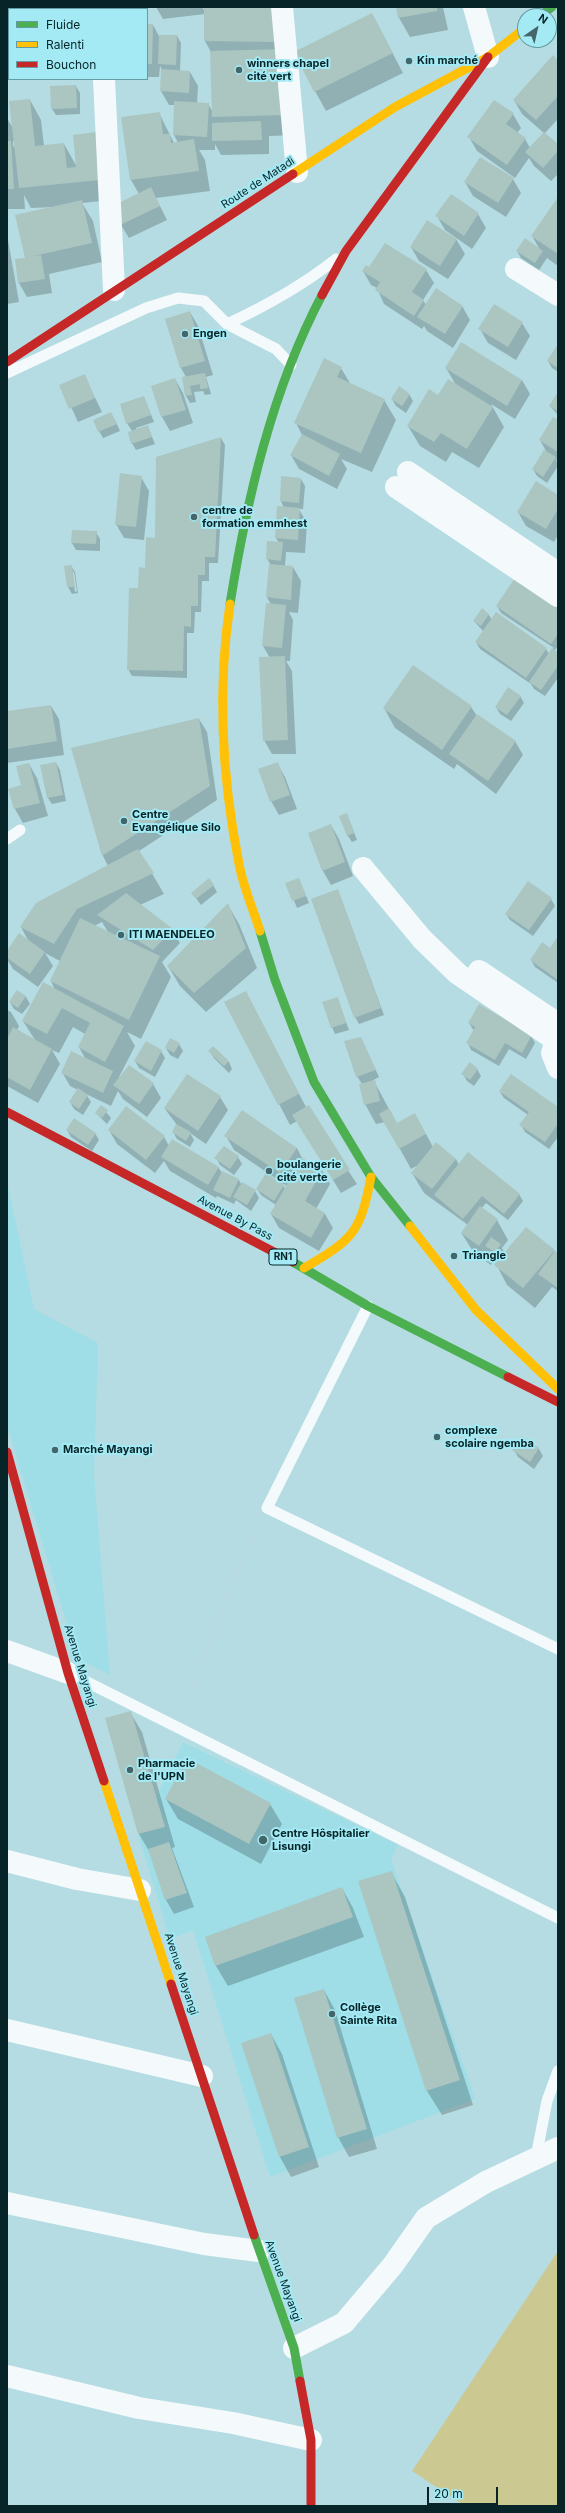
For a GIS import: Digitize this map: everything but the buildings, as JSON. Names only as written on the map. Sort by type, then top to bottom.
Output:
[{"type":"main road","name":"Route de Matadi","points":[[7,362],[114,290],[395,107],[488,57],[517,34]]},
{"type":"main road","points":[[488,57],[346,251],[307,324],[291,365],[258,464],[240,542],[222,668],[223,753],[239,865],[275,980],[314,1082],[371,1176],[476,1310],[558,1389]]},
{"type":"main road","name":"Avenue By Pass","points":[[7,1112],[304,1268],[368,1306],[558,1402]]},
{"type":"main road","points":[[304,1268],[342,1245],[352,1235],[361,1221],[371,1176]]},
{"type":"main road","name":"Avenue Mayangi","points":[[7,1453],[68,1673],[259,2251],[294,2348],[312,2440],[311,2506]]},
{"type":"street","points":[[282,7],[297,172]]},
{"type":"street","points":[[474,7],[488,57]]},
{"type":"street","points":[[104,80],[114,290]]},
{"type":"street","points":[[516,269],[558,295]]},
{"type":"street","points":[[558,573],[402,480],[558,596]]},
{"type":"street","points":[[363,868],[422,940],[458,974],[557,1032]]},
{"type":"street","points":[[477,970],[557,1032]]},
{"type":"street","points":[[557,1032],[552,1053],[558,1068]]},
{"type":"street","points":[[7,1651],[68,1673]]},
{"type":"street","points":[[7,1861],[77,1879],[140,1890]]},
{"type":"street","points":[[7,2030],[202,2076]]},
{"type":"street","points":[[294,2348],[344,2323],[393,2264],[426,2218],[486,2182],[536,2157],[558,2148]]},
{"type":"street","points":[[7,2203],[204,2244],[259,2251]]},
{"type":"street","points":[[7,2376],[139,2408],[233,2423],[312,2440]]},
{"type":"lane","points":[[227,324],[269,305],[316,275],[346,251]]},
{"type":"lane","points":[[7,373],[146,308],[178,298],[204,301],[227,324],[276,349],[291,365]]},
{"type":"lane","points":[[7,839],[20,830]]},
{"type":"lane","points":[[368,1306],[267,1508],[558,1649]]},
{"type":"lane","points":[[68,1673],[558,1918]]},
{"type":"lane","points":[[536,2157],[547,2101],[558,2071]]},
{"type":"path","points":[[178,1729],[235,1574],[267,1508]]},
{"type":"shaded area","name":"Marché Mayangi","points":[[7,1181],[34,1309],[98,1343],[94,1475],[110,1675],[77,1658],[7,1425]]},
{"type":"shaded area","name":"Collège Sainte Rita","points":[[183,1742],[398,1845],[391,1859],[475,2099],[270,2177],[193,1930],[170,1939],[138,1834],[165,1827],[156,1796]]},
{"type":"shaded area","points":[[558,2251],[558,2506],[465,2506],[412,2471]]},
{"type":"traffic: fast","points":[[230,604],[253,485],[275,407],[304,331],[322,295]]},
{"type":"traffic: fast","points":[[260,931],[275,980],[314,1082],[371,1177],[410,1226]]},
{"type":"traffic: fast","points":[[293,1262],[368,1306],[508,1377]]},
{"type":"traffic: fast","points":[[254,2235],[294,2348],[300,2381]]},
{"type":"traffic: slow","points":[[293,174],[395,107],[488,57],[517,34]]},
{"type":"traffic: slow","points":[[230,604],[224,669],[223,734],[225,767],[233,832],[239,864],[260,931]]},
{"type":"traffic: slow","points":[[304,1268],[334,1250],[352,1233],[363,1211],[371,1177]]},
{"type":"traffic: slow","points":[[410,1226],[476,1310],[558,1389]]},
{"type":"traffic: slow","points":[[104,1781],[171,1984]]},
{"type":"traffic: jam","points":[[322,295],[346,251],[488,57]]},
{"type":"traffic: jam","points":[[7,362],[293,174]]},
{"type":"traffic: jam","points":[[7,1112],[293,1262]]},
{"type":"traffic: jam","points":[[508,1377],[558,1402]]},
{"type":"traffic: jam","points":[[7,1452],[68,1673],[104,1781]]},
{"type":"traffic: jam","points":[[171,1984],[254,2235]]},
{"type":"traffic: jam","points":[[300,2381],[311,2440],[311,2506]]},
{"type":"place","name":"Kin marché","points":[[409,61]]},
{"type":"place","name":"winners chapel cité vert","points":[[239,70]]},
{"type":"place","name":"Engen","points":[[185,334]]},
{"type":"place","name":"centre de formation emmhest","points":[[194,517]]},
{"type":"place","name":"Centre Evangélique Silo","points":[[124,821]]},
{"type":"place","name":"ITI MAENDELEO","points":[[121,935]]},
{"type":"place","name":"boulangerie cité verte","points":[[269,1171]]},
{"type":"place","name":"Triangle","points":[[454,1256]]},
{"type":"place","name":"complexe scolaire ngemba","points":[[437,1437]]},
{"type":"place","name":"Marché Mayangi","points":[[55,1450]]},
{"type":"place","name":"Pharmacie de l'UPN","points":[[130,1770]]},
{"type":"place","name":"Centre Hôspitalier Lisungi","points":[[263,1840]]},
{"type":"place","name":"Collège Sainte Rita","points":[[332,2014]]}]
